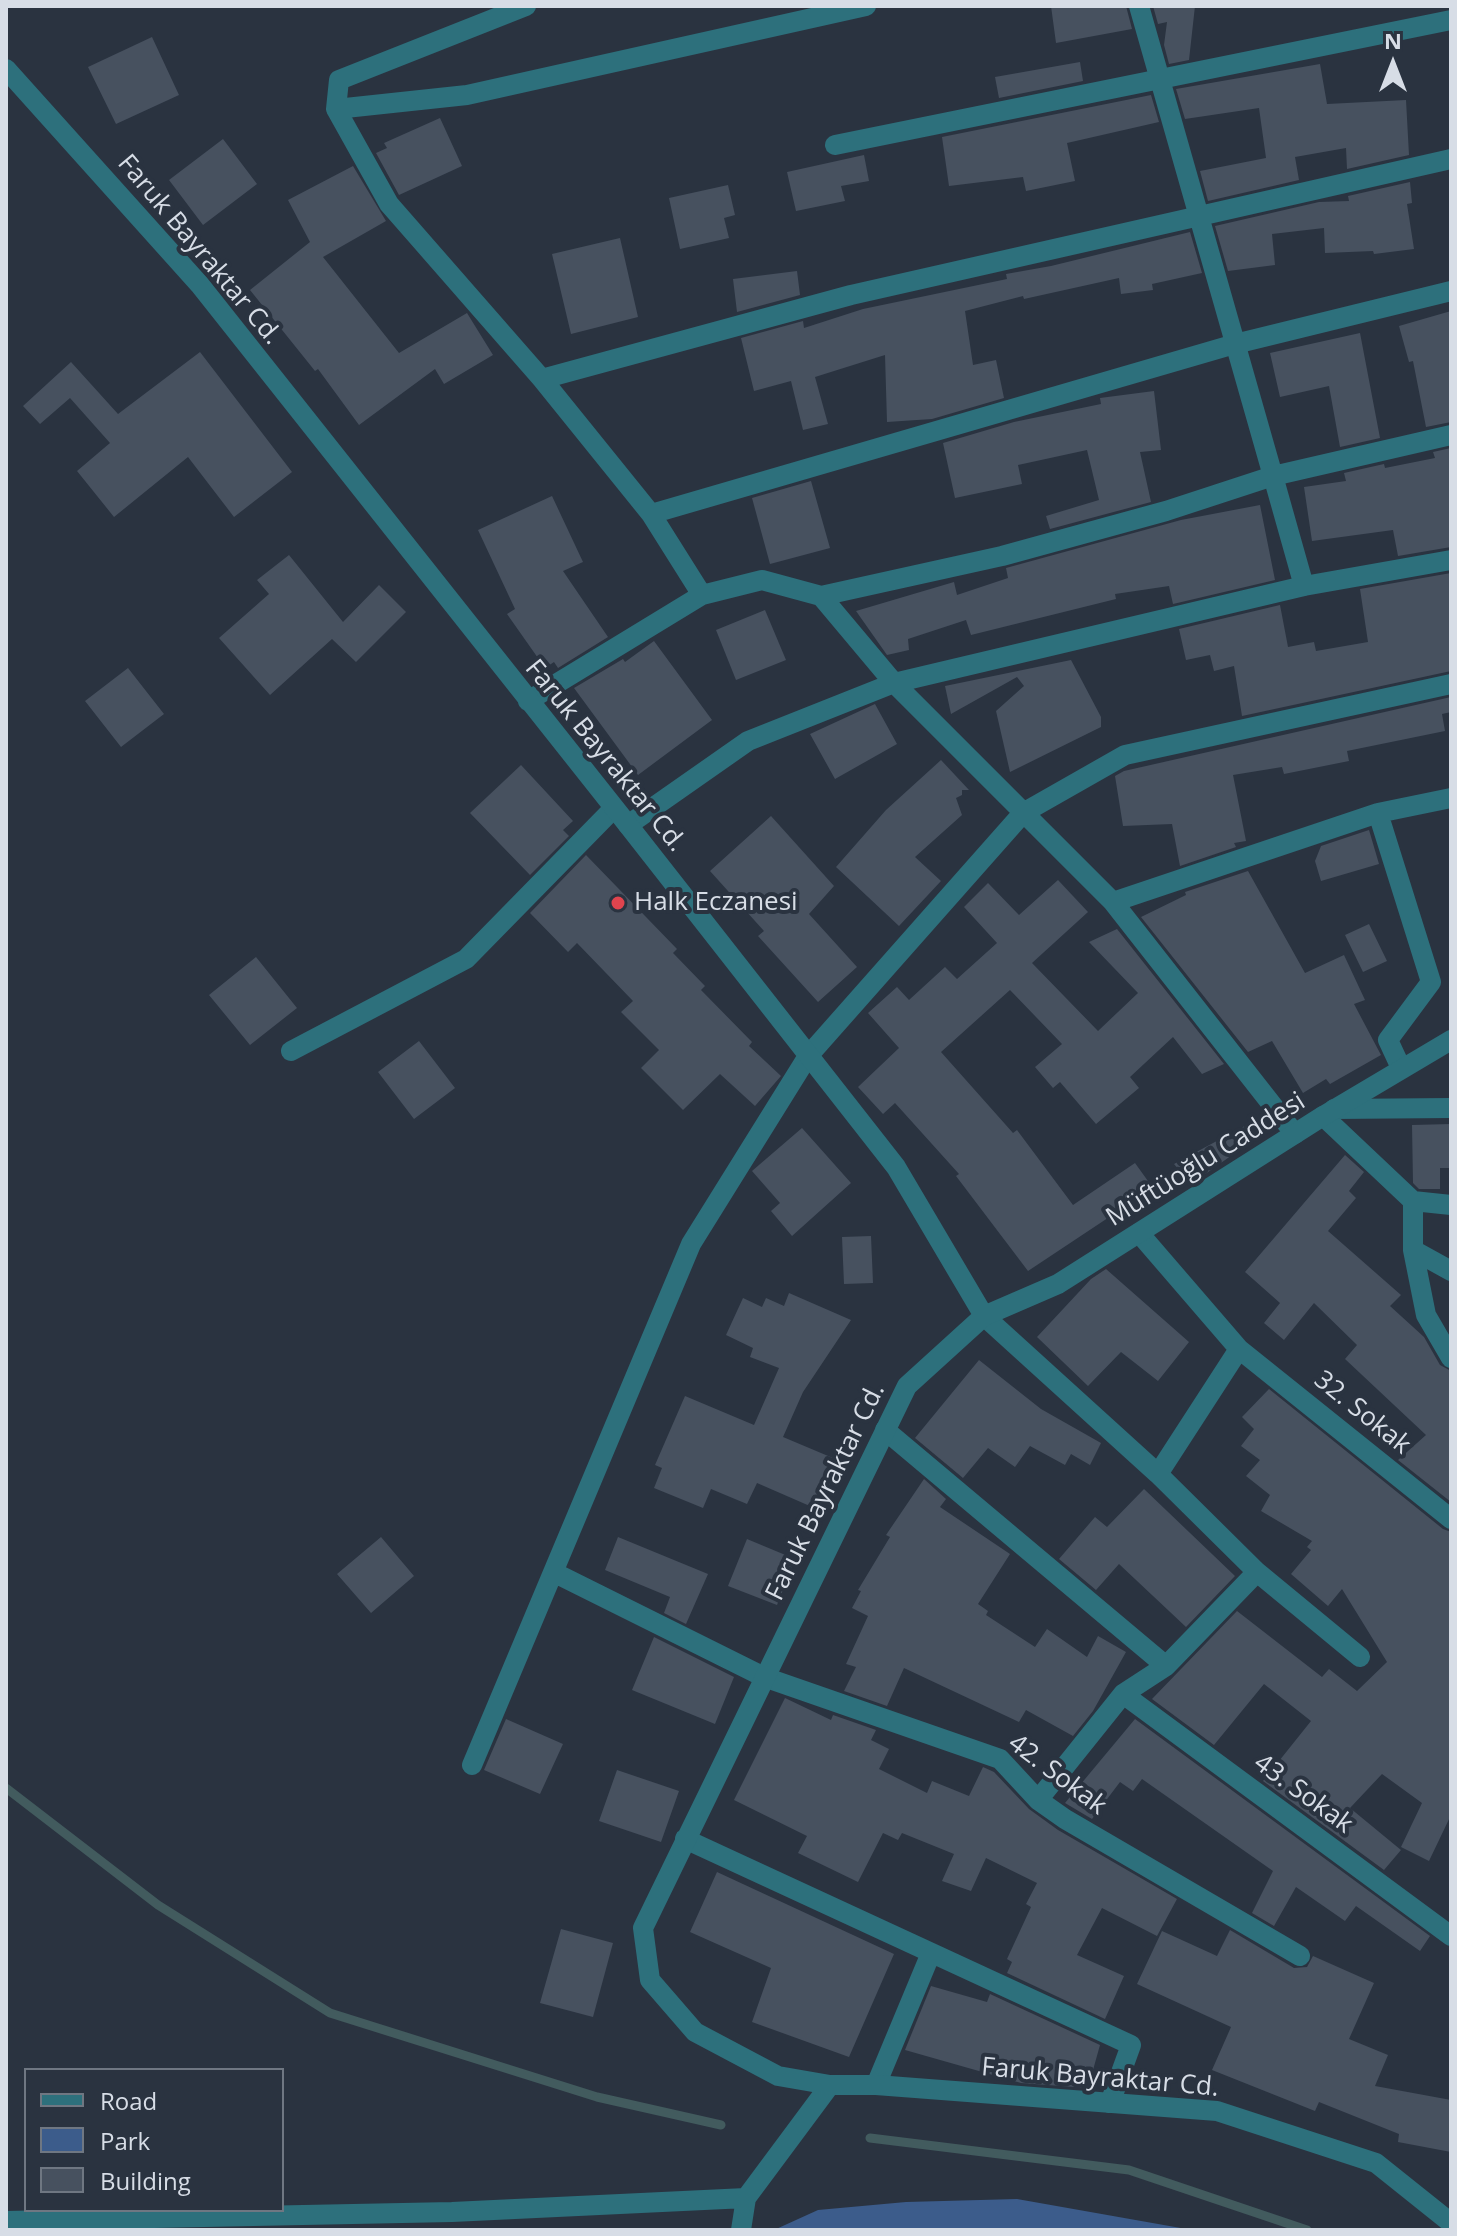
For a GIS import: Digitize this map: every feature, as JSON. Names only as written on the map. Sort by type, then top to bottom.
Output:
[{"type":"street","points":[[526,6],[339,80],[336,109],[389,204],[542,379],[651,514],[702,595]]},
{"type":"street","points":[[336,109],[467,95],[866,6]]},
{"type":"street","points":[[1139,6],[1304,586]]},
{"type":"street","points":[[835,145],[1451,20]]},
{"type":"street","name":"Faruk Bayraktar Cd.","points":[[6,69],[200,285],[628,825],[896,1167],[984,1316],[907,1386],[643,1928],[650,1980],[695,2032],[778,2076],[830,2085],[876,2085],[1217,2111],[1376,2163],[1451,2223]]},
{"type":"street","points":[[542,379],[851,295],[1451,159]]},
{"type":"street","points":[[651,514],[1235,344],[1451,291]]},
{"type":"street","points":[[528,701],[702,595],[762,580],[821,596],[1002,556],[1166,511],[1273,476],[1451,435]]},
{"type":"street","points":[[628,825],[748,741],[894,683],[1304,586],[1451,560]]},
{"type":"street","points":[[821,596],[894,683],[1113,902],[1295,1134]]},
{"type":"street","points":[[472,1765],[691,1244],[808,1056],[1023,813],[1125,755],[1451,684]]},
{"type":"street","points":[[1113,902],[1378,813],[1451,798]]},
{"type":"street","points":[[291,1051],[466,959],[614,808]]},
{"type":"street","points":[[1378,813],[1431,982],[1388,1040],[1401,1068]]},
{"type":"street","name":"Müftüoğlu Caddesi","points":[[984,1316],[1058,1284],[1329,1112],[1451,1040]]},
{"type":"street","points":[[1329,1112],[1451,1108]]},
{"type":"street","points":[[1329,1112],[1413,1201],[1451,1205]]},
{"type":"street","points":[[1413,1201],[1413,1250],[1426,1315],[1451,1358]]},
{"type":"street","name":"32. Sokak","points":[[1139,1233],[1239,1349],[1451,1519]]},
{"type":"street","points":[[1413,1250],[1451,1271]]},
{"type":"street","points":[[984,1316],[1158,1474],[1257,1572],[1360,1657]]},
{"type":"street","points":[[1158,1474],[1239,1349]]},
{"type":"street","points":[[885,1430],[1166,1666]]},
{"type":"street","points":[[1038,1800],[1123,1694],[1166,1666],[1257,1572]]},
{"type":"street","name":"42. Sokak","points":[[555,1573],[764,1677],[1000,1759],[1038,1800],[1300,1956]]},
{"type":"street","name":"43. Sokak","points":[[1123,1694],[1451,1936]]},
{"type":"street","points":[[685,1839],[1131,2045],[1110,2103]]},
{"type":"street","points":[[876,2085],[931,1953]]},
{"type":"street","points":[[741,2230],[746,2198],[830,2085]]},
{"type":"street","points":[[6,2221],[452,2212],[746,2198]]},
{"type":"green space","points":[[1017,2199],[1192,2230],[774,2230],[818,2210],[906,2202]]},
{"type":"building","points":[[1051,6],[1126,6],[1132,29],[1056,43]]},
{"type":"building","points":[[1153,6],[1195,6],[1189,60],[1169,64],[1164,45],[1167,22],[1158,24]]},
{"type":"building","points":[[152,37],[179,95],[116,124],[88,67]]},
{"type":"building","points":[[1080,62],[1083,81],[999,98],[995,77]]},
{"type":"building","points":[[1320,64],[1327,104],[1406,100],[1409,155],[1347,169],[1346,148],[1295,157],[1299,180],[1208,201],[1200,171],[1266,158],[1259,108],[1185,119],[1176,89]]},
{"type":"building","points":[[1151,95],[1159,122],[1067,143],[1075,181],[1026,191],[1023,177],[949,186],[942,137]]},
{"type":"building","points":[[440,118],[462,166],[399,195],[376,153],[387,148],[384,143]]},
{"type":"building","points":[[223,139],[257,184],[203,225],[169,180]]},
{"type":"building","points":[[864,155],[869,181],[841,186],[845,201],[796,211],[787,172]]},
{"type":"building","points":[[353,166],[386,221],[323,257],[399,353],[467,313],[493,355],[444,384],[435,369],[359,425],[318,369],[315,371],[250,290],[310,242],[288,200]]},
{"type":"building","points":[[1410,182],[1412,203],[1407,204],[1414,249],[1374,254],[1373,251],[1325,253],[1324,228],[1272,234],[1275,265],[1228,271],[1215,226],[1319,202],[1349,201],[1348,196]]},
{"type":"building","points":[[728,185],[735,215],[724,218],[729,238],[680,249],[669,198]]},
{"type":"building","points":[[1190,232],[1202,273],[1152,284],[1153,290],[1121,294],[1119,278],[1024,299],[1023,296],[965,311],[973,365],[996,360],[1004,398],[932,419],[887,422],[885,355],[815,377],[828,424],[803,430],[791,381],[754,391],[741,338],[803,321],[804,328],[863,309],[1007,279],[1006,274]]},
{"type":"building","points":[[620,238],[638,317],[571,334],[552,254]]},
{"type":"building","points":[[797,271],[800,295],[737,312],[733,279]]},
{"type":"building","points":[[1451,311],[1451,422],[1426,427],[1413,361],[1409,362],[1399,326]]},
{"type":"building","points":[[1360,333],[1380,438],[1340,447],[1329,386],[1280,397],[1270,353]]},
{"type":"building","points":[[200,352],[292,472],[234,517],[188,457],[114,517],[77,471],[110,443],[70,398],[40,424],[23,406],[71,362],[118,414]]},
{"type":"building","points":[[1154,391],[1161,450],[1140,452],[1151,502],[1050,529],[1046,516],[1099,500],[1087,450],[1018,465],[1022,484],[955,498],[943,443],[1014,422],[1101,404],[1100,398]]},
{"type":"building","points":[[1451,448],[1451,547],[1398,556],[1393,530],[1312,541],[1304,487],[1346,481],[1344,473],[1384,464],[1385,468],[1435,458],[1433,452]]},
{"type":"building","points":[[811,481],[830,548],[770,564],[752,498]]},
{"type":"building","points":[[552,496],[583,562],[563,571],[608,637],[558,668],[554,662],[545,668],[507,614],[515,609],[478,530]]},
{"type":"building","points":[[1260,505],[1275,580],[1173,604],[1169,586],[1115,594],[1116,599],[971,635],[966,620],[908,639],[909,650],[887,655],[856,611],[954,582],[957,595],[1008,578],[1006,568],[1181,520]]},
{"type":"building","points":[[289,555],[343,622],[379,585],[406,612],[356,662],[332,639],[270,695],[219,638],[269,594],[257,580]]},
{"type":"building","points":[[1451,573],[1451,671],[1242,716],[1234,666],[1214,671],[1210,655],[1186,660],[1179,629],[1280,605],[1288,647],[1314,642],[1316,651],[1368,642],[1360,589]]},
{"type":"building","points":[[765,610],[786,660],[736,680],[716,630]]},
{"type":"building","points":[[654,641],[712,720],[638,775],[574,688],[623,659],[625,662]]},
{"type":"building","points":[[1071,660],[1101,717],[1101,727],[1010,772],[996,711],[1024,686],[1017,677],[951,714],[945,686]]},
{"type":"building","points":[[128,668],[164,714],[121,747],[85,701]]},
{"type":"building","points":[[1451,697],[1451,712],[1442,714],[1445,731],[1347,751],[1349,761],[1284,774],[1282,767],[1233,775],[1246,841],[1234,843],[1236,847],[1180,866],[1172,824],[1123,826],[1115,776],[1124,771]]},
{"type":"building","points":[[875,704],[897,744],[835,779],[810,734]]},
{"type":"building","points":[[941,760],[969,790],[962,790],[962,795],[956,798],[962,815],[915,857],[941,881],[899,926],[836,867],[886,810]]},
{"type":"building","points":[[521,765],[573,821],[563,830],[569,836],[530,875],[470,813]]},
{"type":"building","points":[[771,816],[834,886],[809,914],[857,967],[818,1002],[758,936],[764,931],[710,871]]},
{"type":"building","points":[[1369,830],[1379,864],[1321,881],[1315,861],[1321,846]]},
{"type":"building","points":[[586,855],[677,949],[673,953],[705,986],[701,990],[752,1042],[749,1046],[781,1076],[755,1106],[720,1074],[683,1110],[641,1068],[659,1050],[621,1012],[633,1001],[577,943],[568,952],[530,913]]},
{"type":"building","points":[[1248,871],[1305,973],[1344,955],[1365,1000],[1354,1004],[1381,1055],[1330,1084],[1326,1079],[1303,1093],[1272,1041],[1248,1052],[1141,917],[1186,895],[1185,892]]},
{"type":"building","points":[[1058,880],[1088,912],[1032,963],[1098,1031],[1138,993],[1089,942],[1117,929],[1224,1064],[1202,1074],[1173,1037],[1130,1077],[1139,1088],[1096,1124],[1060,1082],[1053,1088],[1035,1067],[1062,1044],[1010,990],[941,1052],[1013,1133],[1017,1130],[1073,1205],[1135,1163],[1153,1188],[1028,1271],[956,1176],[959,1174],[895,1103],[883,1114],[858,1087],[899,1048],[868,1013],[897,987],[909,1000],[945,967],[957,979],[997,943],[964,907],[988,883],[1019,915]]},
{"type":"building","points":[[1369,924],[1387,961],[1363,972],[1345,935]]},
{"type":"building","points":[[256,957],[297,1008],[250,1045],[209,995]]},
{"type":"building","points":[[419,1041],[455,1088],[414,1119],[378,1072]]},
{"type":"building","points":[[1254,1121],[1262,1134],[1191,1184],[1174,1164]]},
{"type":"building","points":[[1451,1124],[1451,1168],[1440,1168],[1440,1189],[1419,1189],[1413,1183],[1412,1125]]},
{"type":"building","points":[[802,1128],[851,1183],[792,1236],[771,1211],[780,1203],[752,1171]]},
{"type":"building","points":[[1345,1155],[1364,1172],[1349,1191],[1356,1198],[1328,1231],[1401,1295],[1390,1306],[1424,1337],[1440,1365],[1451,1371],[1451,1502],[1398,1460],[1426,1435],[1345,1359],[1357,1345],[1314,1303],[1284,1340],[1264,1323],[1280,1303],[1245,1272]]},
{"type":"building","points":[[871,1236],[873,1283],[844,1284],[842,1237]]},
{"type":"building","points":[[1106,1269],[1189,1342],[1158,1381],[1121,1352],[1088,1386],[1037,1337],[1091,1279]]},
{"type":"building","points":[[789,1293],[851,1320],[803,1392],[783,1437],[840,1461],[819,1510],[757,1483],[747,1504],[711,1489],[703,1508],[654,1488],[662,1468],[655,1465],[685,1396],[754,1425],[779,1368],[750,1357],[753,1348],[726,1335],[743,1298],[762,1307],[766,1298],[784,1306]]},
{"type":"building","points":[[979,1360],[1041,1409],[1101,1443],[1090,1465],[1071,1454],[1065,1465],[1030,1446],[1015,1467],[988,1448],[963,1478],[915,1438]]},
{"type":"building","points":[[1269,1389],[1443,1529],[1451,1532],[1451,1815],[1429,1861],[1401,1847],[1422,1803],[1382,1774],[1350,1808],[1401,1850],[1384,1870],[1263,1781],[1311,1721],[1264,1684],[1214,1745],[1152,1699],[1237,1611],[1322,1677],[1329,1669],[1357,1691],[1387,1662],[1342,1589],[1328,1606],[1291,1574],[1311,1550],[1307,1547],[1312,1541],[1261,1511],[1270,1495],[1246,1476],[1260,1460],[1241,1446],[1254,1429],[1242,1417]]},
{"type":"building","points":[[924,1479],[946,1499],[940,1507],[1010,1554],[978,1604],[988,1611],[986,1615],[1035,1647],[1047,1629],[1087,1657],[1098,1636],[1126,1652],[1093,1711],[1073,1736],[1026,1710],[1019,1722],[904,1668],[887,1706],[844,1691],[856,1667],[846,1664],[868,1616],[852,1608],[861,1591],[858,1590],[890,1537],[886,1535]]},
{"type":"building","points":[[1144,1489],[1235,1576],[1186,1627],[1119,1564],[1096,1590],[1059,1559],[1095,1517],[1107,1527]]},
{"type":"building","points":[[381,1537],[414,1576],[371,1613],[337,1574]]},
{"type":"building","points":[[618,1537],[708,1574],[686,1624],[664,1613],[670,1597],[605,1570]]},
{"type":"building","points":[[747,1539],[795,1559],[777,1605],[728,1586]]},
{"type":"building","points":[[654,1637],[734,1677],[715,1724],[632,1690]]},
{"type":"building","points":[[785,1698],[831,1720],[833,1715],[876,1730],[871,1740],[889,1749],[879,1769],[927,1793],[932,1781],[969,1796],[983,1767],[994,1772],[1029,1809],[1058,1830],[1177,1899],[1157,1936],[1102,1908],[1077,1955],[1124,1976],[1105,2019],[1007,1973],[1012,1962],[1007,1959],[1031,1907],[1026,1904],[1037,1883],[986,1858],[971,1891],[942,1881],[954,1854],[902,1833],[898,1840],[883,1833],[858,1882],[798,1853],[807,1836],[734,1800]]},
{"type":"building","points":[[506,1719],[563,1744],[540,1794],[484,1770]]},
{"type":"building","points":[[1135,1719],[1430,1936],[1420,1951],[1356,1906],[1345,1921],[1296,1887],[1274,1926],[1252,1913],[1273,1871],[1142,1779],[1133,1791],[1120,1782],[1092,1819],[1065,1803]]},
{"type":"building","points":[[617,1770],[679,1791],[661,1842],[599,1821]]},
{"type":"building","points":[[717,1872],[894,1954],[849,2057],[752,2022],[771,1968],[690,1932]]},
{"type":"building","points":[[561,1929],[613,1943],[593,2017],[540,2003]]},
{"type":"building","points":[[1230,1930],[1294,1968],[1307,1967],[1313,1956],[1374,1983],[1349,2039],[1388,2055],[1375,2086],[1451,2100],[1451,2152],[1398,2142],[1399,2134],[1319,2102],[1315,2111],[1212,2070],[1231,2027],[1137,1984],[1162,1931],[1217,1956]]},
{"type":"building","points":[[931,1986],[987,2002],[990,1994],[1100,2045],[1088,2088],[1021,2083],[905,2050]]},
{"type":"waterway","points":[[6,1788],[158,1905],[330,2013],[597,2097],[721,2125]]},
{"type":"waterway","points":[[870,2138],[1129,2170],[1307,2230]]},
{"type":"place","name":"Halk Eczanesi","points":[[618,903]]}]
